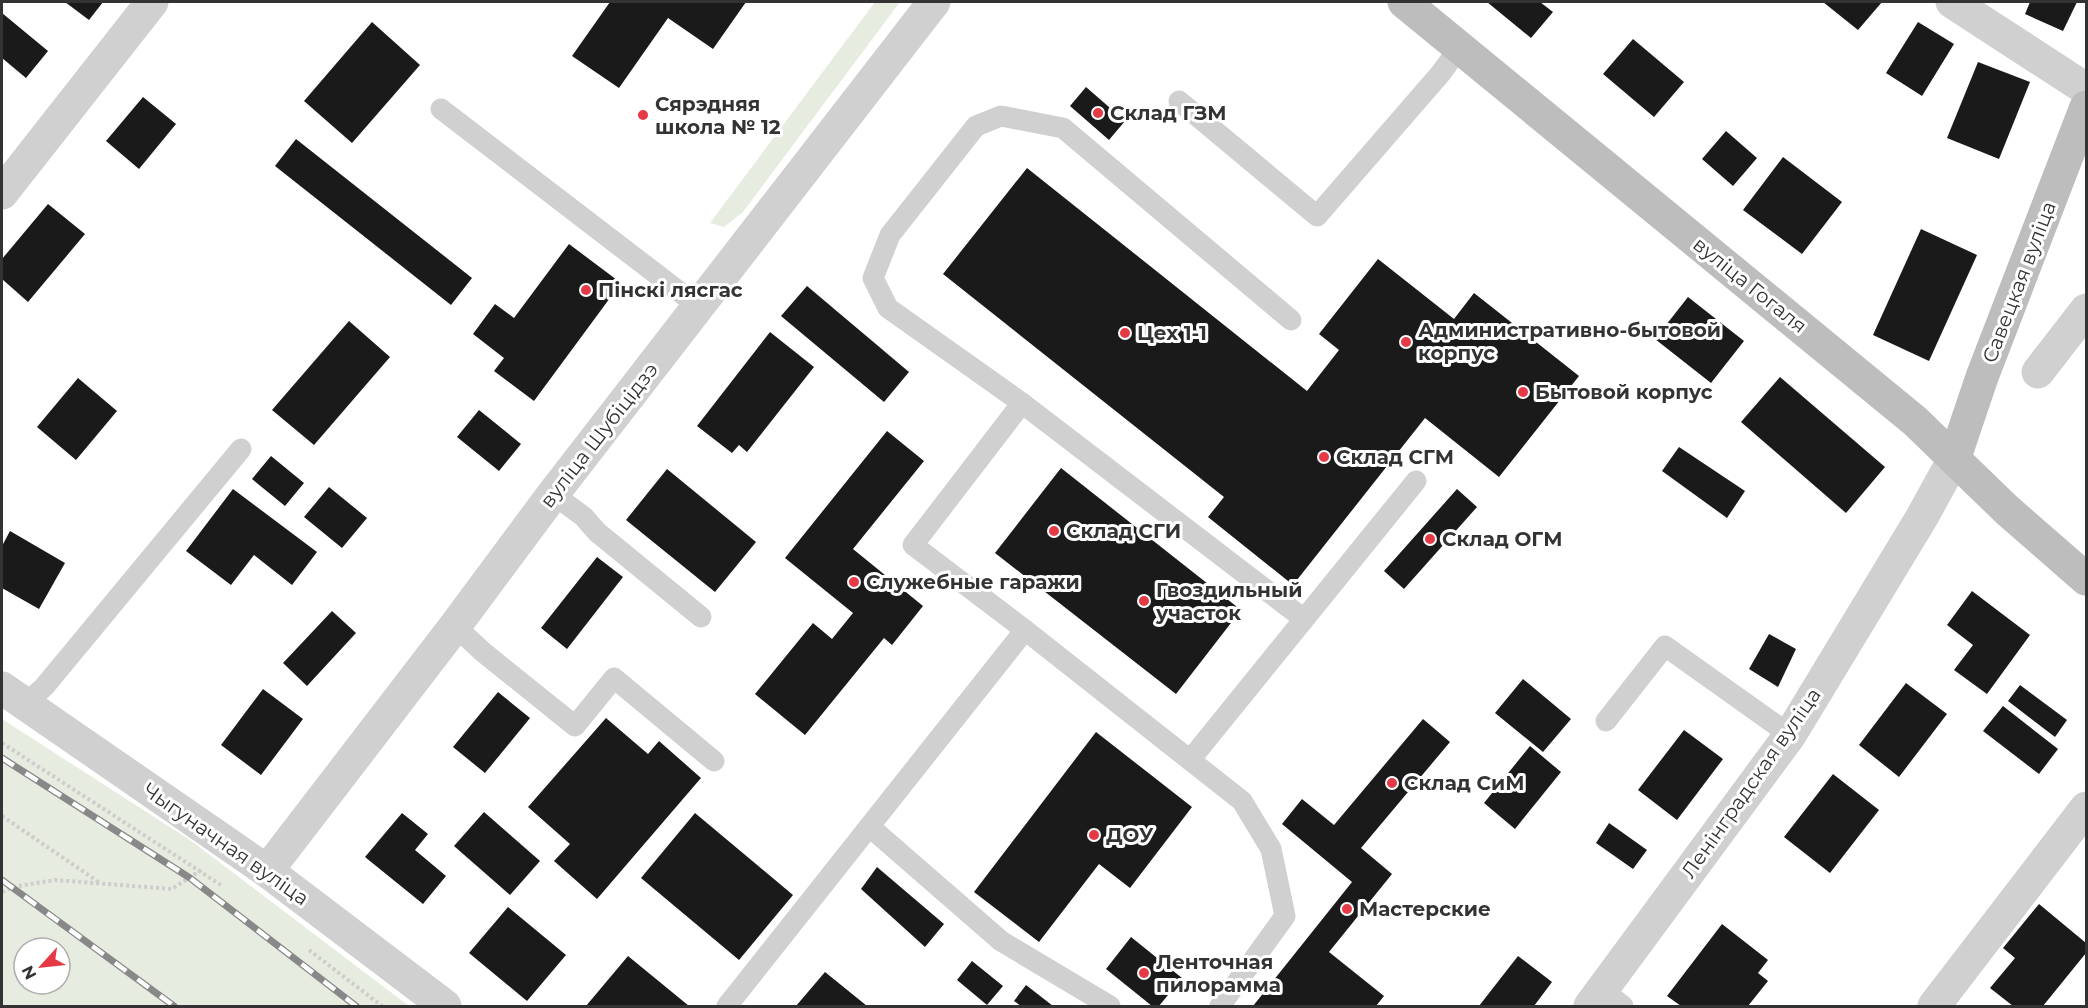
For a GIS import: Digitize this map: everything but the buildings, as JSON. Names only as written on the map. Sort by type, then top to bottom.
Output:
[{"type":"street","points":[[2,193],[152,2]]},
{"type":"street","name":"вуліца Шубіцідзэ","points":[[267,871],[553,494],[934,2]]},
{"type":"street","name":"вуліца Гогаля","points":[[1404,2],[1915,421],[2007,510],[2086,579]]},
{"type":"street","points":[[1952,2],[2086,89]]},
{"type":"street","name":"Савецкая вуліца","points":[[1955,458],[1982,377],[2086,107]]},
{"type":"street","points":[[2038,372],[2086,310]]},
{"type":"street","name":"Ленінградская вуліца","points":[[1606,1001],[1790,735],[1922,517],[1955,458]]},
{"type":"street","name":"Чыгуначная вуліца","points":[[14,695],[267,871],[445,1006]]},
{"type":"street","points":[[1934,1006],[2086,808]]},
{"type":"lane","points":[[1179,101],[1317,216],[1441,74],[1460,48]]},
{"type":"lane","points":[[441,109],[698,306]]},
{"type":"lane","points":[[1291,320],[1063,128],[1001,116],[976,126],[961,144],[890,235],[873,278],[888,308],[1022,403],[1304,620]]},
{"type":"lane","points":[[1022,403],[913,545],[1242,801],[1271,849],[1285,916],[1220,1006]]},
{"type":"lane","points":[[14,695],[44,687],[241,449]]},
{"type":"lane","points":[[1190,760],[1416,481]]},
{"type":"lane","points":[[553,494],[584,517],[597,532],[701,617]]},
{"type":"lane","points":[[455,626],[483,652],[575,726],[614,678],[714,761]]},
{"type":"lane","points":[[727,1006],[1025,630]]},
{"type":"lane","points":[[1606,721],[1665,646],[1790,735]]},
{"type":"lane","points":[[870,827],[1001,941],[1110,1006]]},
{"type":"path","points":[[2,743],[226,888]]},
{"type":"path","points":[[2,816],[101,884]]},
{"type":"path","points":[[2,892],[13,887],[55,880],[172,889],[232,846]]},
{"type":"path","points":[[308,949],[382,1006]]},
{"type":"shaded area","points":[[875,2],[900,2],[743,212],[724,227],[710,223]]},
{"type":"shaded area","points":[[2,719],[190,840],[409,1006],[2,1006]]},
{"type":"railway","points":[[2,758],[190,878],[356,1006]]},
{"type":"railway","points":[[2,880],[174,1006]]},
{"type":"place","name":"Склад ГЗМ","points":[[1098,113]]},
{"type":"place","name":"Сярэдняя школа № 12","points":[[643,115]]},
{"type":"place","name":"Пінскі лясгас","points":[[586,290]]},
{"type":"place","name":"Цех 1-1","points":[[1125,333]]},
{"type":"place","name":"Административно-бытовой корпус","points":[[1406,342]]},
{"type":"place","name":"Бытовой корпус","points":[[1523,392]]},
{"type":"place","name":"Склад СГМ","points":[[1324,457]]},
{"type":"place","name":"Склад СГИ","points":[[1054,531]]},
{"type":"place","name":"Склад ОГМ","points":[[1430,539]]},
{"type":"place","name":"Служебные гаражи","points":[[854,582]]},
{"type":"place","name":"Гвоздильный участок","points":[[1144,601]]},
{"type":"place","name":"Склад СиМ","points":[[1392,783]]},
{"type":"place","name":"ДОУ","points":[[1094,835]]},
{"type":"place","name":"Мастерские","points":[[1347,909]]},
{"type":"place","name":"Ленточная пилорамма","points":[[1144,973]]}]
